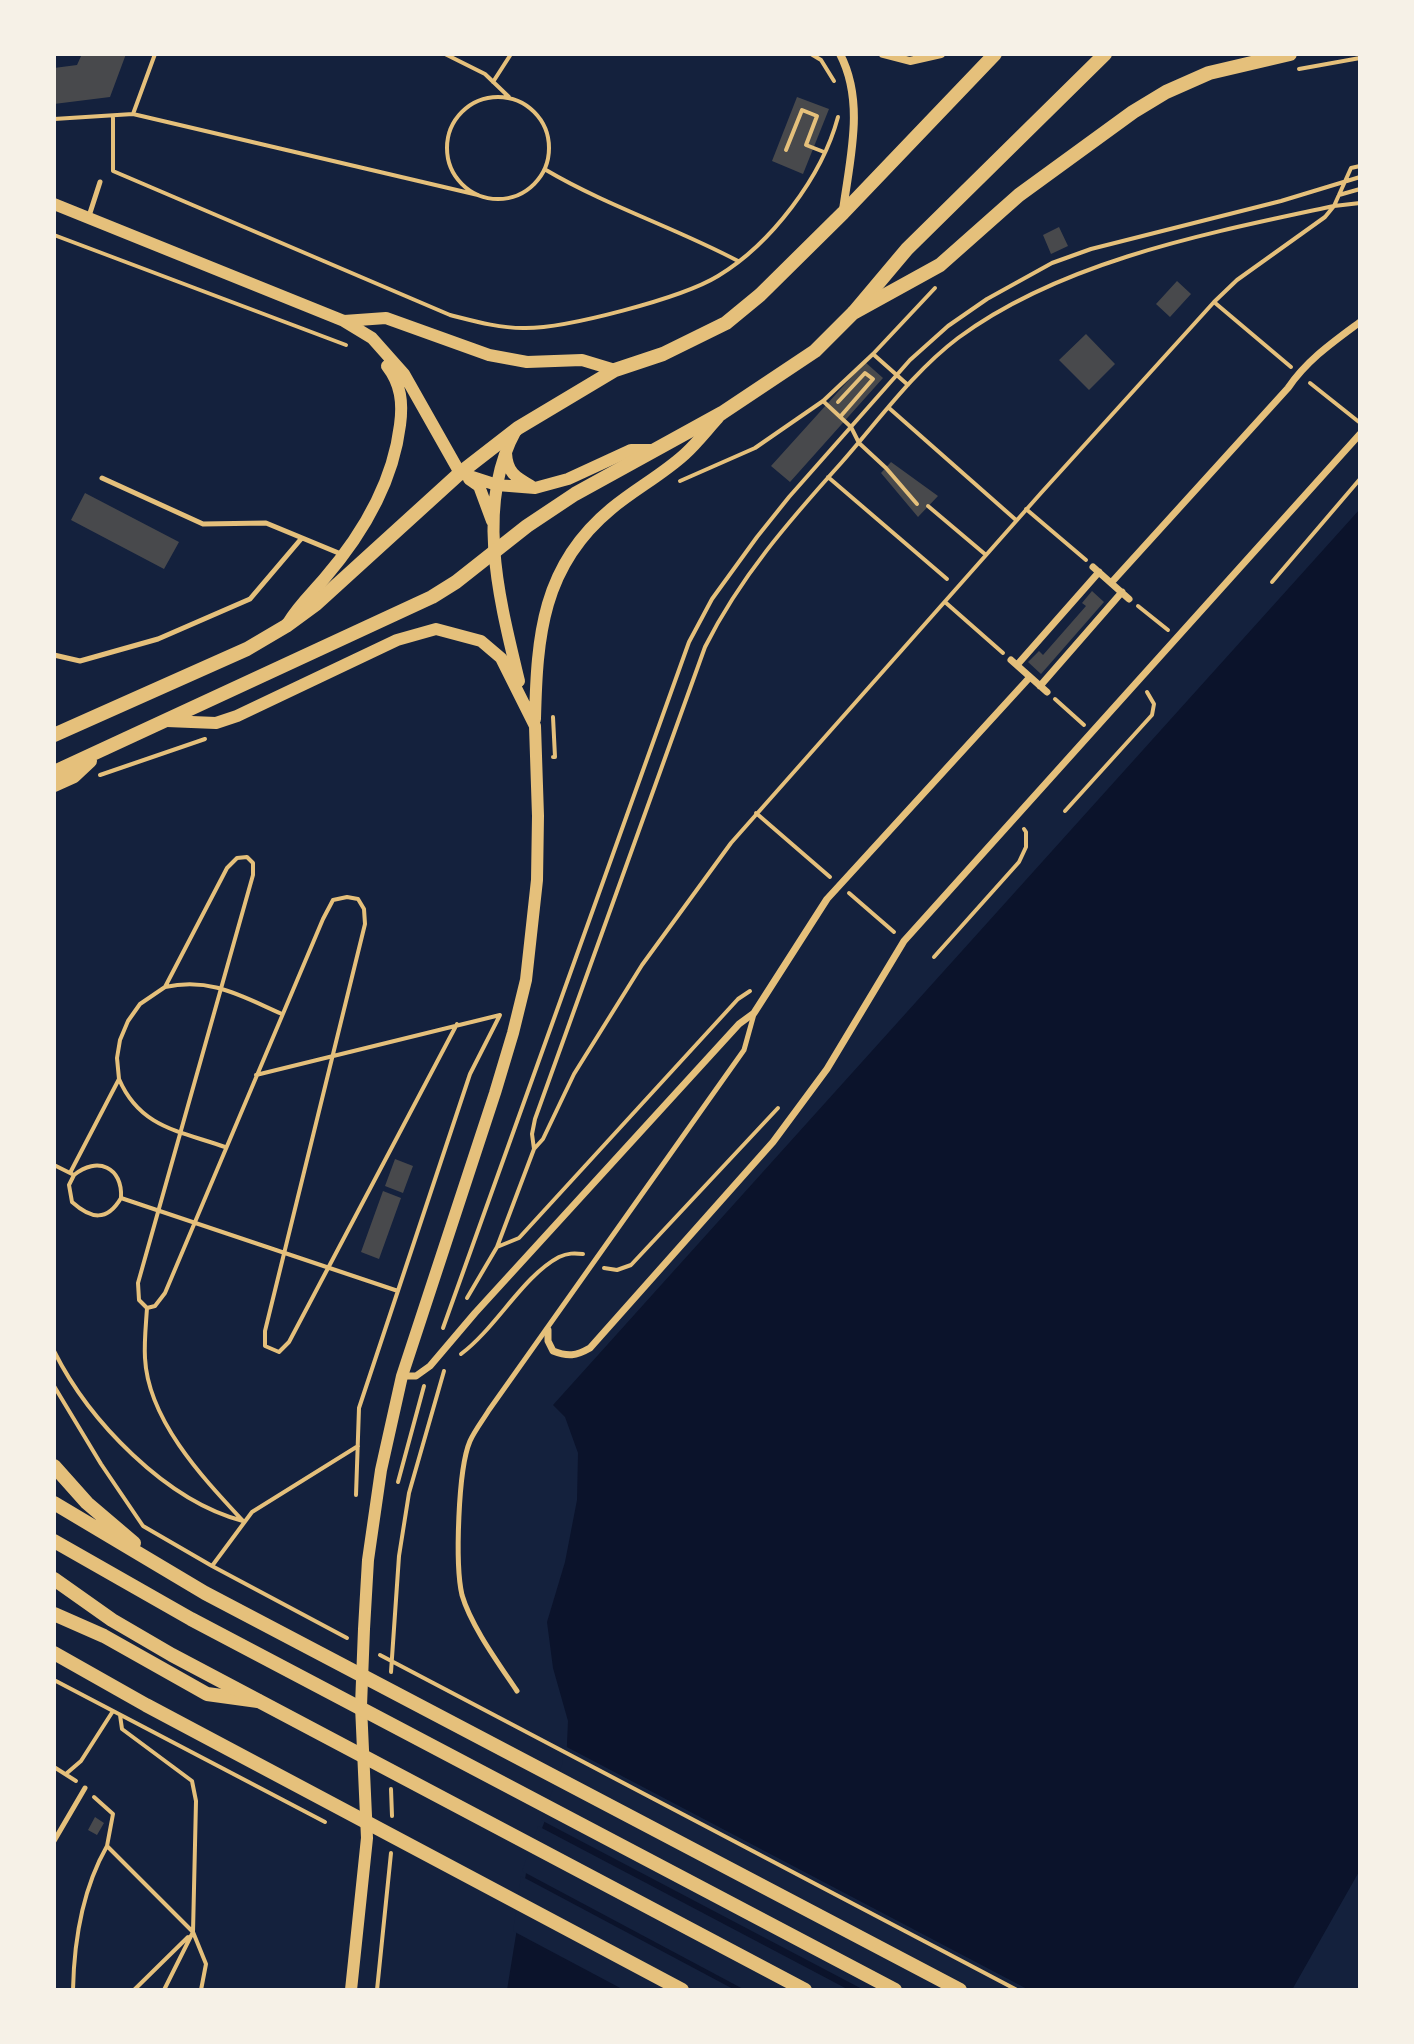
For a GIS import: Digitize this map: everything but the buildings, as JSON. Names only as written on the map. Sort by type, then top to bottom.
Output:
[{"type":"main road","points":[[54,735],[247,649],[286,626],[316,604],[460,473],[518,428],[615,370],[663,354],[726,323],[760,295],[843,213],[995,54]]},
{"type":"main road","points":[[54,772],[432,597],[575,494],[722,413],[815,351],[853,313],[907,249],[1105,54]]},
{"type":"main road","points":[[853,313],[940,265],[1019,195],[1089,141],[1155,98],[1209,73],[1290,54]]},
{"type":"main road","points":[[54,785],[74,776],[103,750]]},
{"type":"main road","points":[[54,1466],[87,1503],[159,1564]]},
{"type":"main road","points":[[54,1503],[205,1593],[960,1990]]},
{"type":"main road","points":[[54,1541],[191,1619],[895,1990]]},
{"type":"main road","points":[[54,1579],[112,1620],[172,1655],[805,1990]]},
{"type":"main road","points":[[54,1614],[104,1636],[207,1694],[258,1701]]},
{"type":"main road","points":[[54,1653],[682,1990]]},
{"type":"street","points":[[840,54],[854,91],[853,134],[843,213]]},
{"type":"street","points":[[883,54],[910,61],[941,54]]},
{"type":"street","points":[[54,204],[344,321],[372,338],[404,374],[460,473],[479,486],[494,525]]},
{"type":"street","points":[[344,321],[386,318],[489,355],[527,362],[582,360],[615,370]]},
{"type":"street","points":[[286,626],[369,515],[388,475],[398,442],[402,405],[397,379],[365,340],[344,321]]},
{"type":"street","points":[[1111,583],[1312,358],[1360,322]]},
{"type":"street","points":[[351,1990],[367,1838],[361,1706],[368,1560],[381,1470],[402,1376],[495,1093],[526,980],[537,880],[535,726],[540,629],[559,575],[585,533],[613,507],[686,454],[722,413]]},
{"type":"street","points":[[518,428],[506,449],[497,485],[494,525],[495,554],[524,700]]},
{"type":"street","points":[[548,1330],[548,1341],[553,1351],[564,1356],[577,1356],[590,1348],[773,1142],[827,1069],[904,941],[1360,434]]},
{"type":"street","points":[[506,449],[506,464],[514,477],[535,488]]},
{"type":"street","points":[[460,473],[497,485],[535,488],[568,479],[631,450],[655,450]]},
{"type":"street","points":[[1122,592],[1044,689],[1014,662],[1096,569],[1122,592],[1129,599]]},
{"type":"street","points":[[167,721],[216,723],[237,716],[397,640],[436,629],[481,641],[501,658],[535,726]]},
{"type":"street","points":[[402,1376],[416,1376],[430,1366],[739,1024],[754,1013],[827,899],[1030,677]]},
{"type":"lane","points":[[89,217],[100,182]]},
{"type":"lane","points":[[102,478],[203,524],[266,523],[342,555]]},
{"type":"lane","points":[[54,655],[80,661],[158,639],[250,599],[301,539]]},
{"type":"lane","points":[[517,1691],[485,1643],[462,1595],[459,1555],[462,1476],[469,1443],[489,1410],[744,1050],[754,1013]]},
{"type":"lane","points":[[54,1841],[85,1788]]},
{"type":"path","points":[[133,114],[155,54]]},
{"type":"path","points":[[445,54],[485,74],[510,98]]},
{"type":"path","points":[[493,82],[511,54]]},
{"type":"path","points":[[811,54],[821,60],[836,85]]},
{"type":"path","points":[[1288,71],[1360,58]]},
{"type":"path","points":[[54,119],[133,114],[493,199],[516,196],[536,183],[545,170],[549,140],[545,126],[525,104],[510,98],[494,97],[477,101],[463,110],[453,124],[448,140],[448,157],[453,173],[464,186],[478,195]]},
{"type":"path","points":[[113,116],[113,171],[450,315],[485,324],[522,328],[558,325],[659,299],[716,278],[785,215],[806,187],[838,119],[837,108]]},
{"type":"path","points":[[786,150],[802,110],[817,116],[806,145],[824,152]]},
{"type":"path","points":[[463,1309],[497,1247],[534,1149],[543,1139],[574,1074],[642,965],[731,843],[1016,520],[1214,302],[1237,280],[1325,217],[1334,206],[1351,168],[1360,166]]},
{"type":"path","points":[[545,170],[578,189],[702,242],[738,261]]},
{"type":"path","points":[[394,1495],[430,1366],[689,642],[712,599],[757,537],[910,360],[948,326],[987,299],[1052,263],[1091,249],[1281,201],[1360,177]]},
{"type":"path","points":[[1339,195],[1360,189]]},
{"type":"path","points":[[534,1149],[532,1134],[544,1091],[705,647],[726,605],[768,547],[908,385],[969,331],[1024,296],[1060,280],[1162,248],[1334,206],[1360,203]]},
{"type":"path","points":[[54,235],[346,345]]},
{"type":"path","points":[[676,483],[755,448],[823,401],[873,354],[937,286]]},
{"type":"path","points":[[1214,302],[1283,361]]},
{"type":"path","points":[[873,354],[908,385]]},
{"type":"path","points":[[838,402],[865,373],[873,379],[840,417]]},
{"type":"path","points":[[1317,390],[1354,418]]},
{"type":"path","points":[[823,401],[851,427],[859,443],[917,504]]},
{"type":"path","points":[[889,408],[1016,520]]},
{"type":"path","points":[[828,477],[947,579]]},
{"type":"path","points":[[1272,582],[1360,479]]},
{"type":"path","points":[[928,506],[986,555]]},
{"type":"path","points":[[1026,509],[1096,569]]},
{"type":"path","points":[[942,575],[958,588]]},
{"type":"path","points":[[1129,599],[1164,627]]},
{"type":"path","points":[[945,602],[1014,662]]},
{"type":"path","points":[[1065,811],[1152,715],[1154,704],[1149,694],[1136,682]]},
{"type":"path","points":[[1044,689],[1079,721]]},
{"type":"path","points":[[553,712],[555,757]]},
{"type":"path","points":[[94,778],[211,736]]},
{"type":"path","points":[[756,813],[823,871]]},
{"type":"path","points":[[934,957],[1019,862],[1026,847],[1026,832],[1013,819]]},
{"type":"path","points":[[165,987],[227,868],[237,858],[247,857],[253,863],[253,875],[138,1283],[139,1300],[147,1308],[145,1361],[153,1392],[167,1423],[199,1472],[243,1521]]},
{"type":"path","points":[[147,1308],[155,1306],[165,1293],[333,900],[347,897],[358,899],[364,909],[365,924],[265,1331],[265,1346],[271,1351],[279,1352],[289,1342],[457,1024]]},
{"type":"path","points":[[857,900],[893,931]]},
{"type":"path","points":[[225,1147],[158,1125],[133,1104],[119,1079],[117,1058],[128,1021],[140,1004],[165,987],[201,982],[282,1014]]},
{"type":"path","points":[[497,1247],[519,1238],[738,999]]},
{"type":"path","points":[[256,1075],[500,1015],[470,1074],[359,1408],[356,1495]]},
{"type":"path","points":[[72,1174],[85,1166],[97,1165],[117,1175],[122,1186],[121,1198],[114,1210],[101,1216],[85,1214],[72,1202],[69,1185],[72,1174],[119,1079]]},
{"type":"path","points":[[631,1265],[786,1100]]},
{"type":"path","points":[[54,1165],[72,1174]]},
{"type":"path","points":[[121,1198],[398,1291]]},
{"type":"path","points":[[458,1356],[540,1272]]},
{"type":"path","points":[[391,1674],[396,1584],[409,1493],[451,1343]]},
{"type":"path","points":[[54,1351],[68,1378],[110,1433],[162,1478],[218,1515],[243,1521]]},
{"type":"path","points":[[54,1386],[79,1430],[143,1526],[215,1568],[358,1643]]},
{"type":"path","points":[[215,1568],[243,1521],[252,1512],[358,1446]]},
{"type":"path","points":[[378,1659],[379,1643]]},
{"type":"path","points":[[372,1651],[1017,1990]]},
{"type":"path","points":[[54,1680],[136,1723]]},
{"type":"path","points":[[66,1773],[81,1761],[113,1711]]},
{"type":"path","points":[[120,1715],[122,1729],[192,1781],[196,1801],[193,1932],[164,1990]]},
{"type":"path","points":[[391,1783],[392,1829]]},
{"type":"path","points":[[377,1990],[392,1844]]},
{"type":"path","points":[[73,1990],[74,1958],[85,1894],[94,1868],[107,1846],[193,1932],[206,1964],[201,1990]]},
{"type":"path","points":[[134,1990],[193,1932]]},
{"type":"water","points":[[1360,509],[1360,1870],[1292,1990],[507,1990],[527,1867],[566,1766],[568,1721],[553,1668],[547,1622],[565,1562],[577,1500],[578,1453],[565,1417],[553,1405]]},
{"type":"pier","points":[[563,1745],[1029,1990],[864,1990],[541,1820],[562,1765]]},
{"type":"pier","points":[[538,1826],[849,1990],[745,1990],[522,1871]]},
{"type":"pier","points":[[521,1876],[735,1990],[624,1990],[513,1931]]}]
